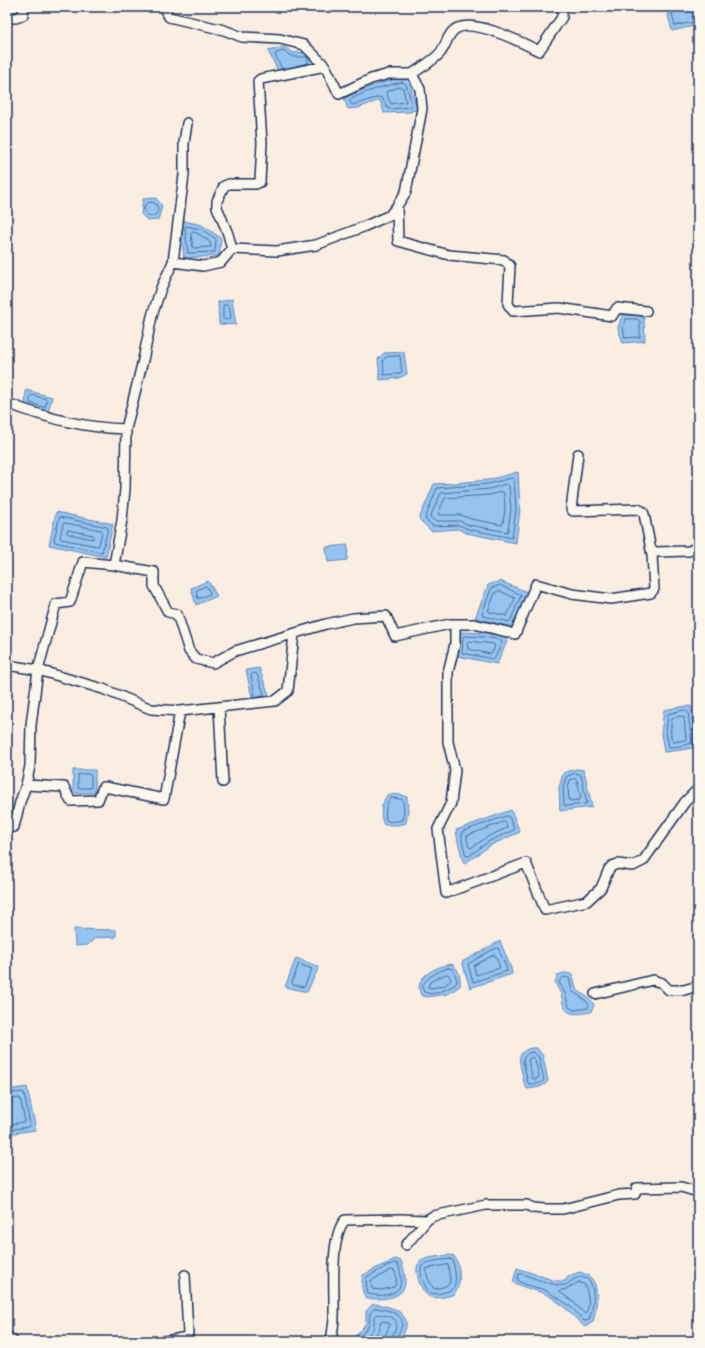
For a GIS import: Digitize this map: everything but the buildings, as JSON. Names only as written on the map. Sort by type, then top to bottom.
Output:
[{"type":"street","points":[[7,18],[16,18],[23,15],[24,7]]},
{"type":"street","points":[[165,7],[168,17],[224,30],[242,37],[280,39],[304,45],[325,66],[339,94],[389,74],[412,74],[441,52],[454,29],[472,26],[492,30],[520,41],[539,51],[562,17],[562,9],[565,7]]},
{"type":"street","points":[[232,249],[216,201],[224,186],[229,184],[256,184],[260,182],[262,143],[258,81],[261,79],[325,66]]},
{"type":"street","points":[[232,249],[277,251],[316,245],[390,215],[406,192],[422,109],[420,89],[412,74]]},
{"type":"street","points":[[114,565],[122,520],[125,488],[126,429],[152,316],[164,281],[173,262],[184,174],[184,143],[187,123]]},
{"type":"street","points":[[397,206],[398,241],[449,255],[504,260],[510,266],[508,304],[513,311],[559,308],[612,316],[617,308],[646,311]]},
{"type":"street","points":[[173,262],[203,266],[221,262],[232,249]]},
{"type":"street","points":[[7,403],[31,413],[68,422],[104,429],[126,429]]},
{"type":"street","points":[[7,829],[14,827],[26,785],[30,766],[31,726],[38,670],[56,604],[70,602],[83,562],[114,565],[154,572],[154,586],[168,612],[177,614],[189,651],[196,659],[213,663],[235,652],[326,624],[352,618],[386,616],[396,636],[450,624],[474,624],[515,634],[536,584],[572,594],[611,599],[651,593],[654,589],[652,555],[644,514],[642,511],[638,509],[573,512],[571,509],[578,454]]},
{"type":"street","points":[[652,555],[656,552],[689,551],[698,547]]},
{"type":"street","points":[[455,624],[455,644],[448,672],[448,742],[455,770],[451,803],[438,829],[446,894],[526,863],[545,910],[587,901],[601,888],[609,869],[612,866],[618,864],[633,866],[643,861],[685,802],[698,789]]},
{"type":"street","points":[[7,665],[38,670],[103,689],[151,709],[180,710],[275,701],[288,690],[294,634]]},
{"type":"street","points":[[219,707],[223,782]]},
{"type":"street","points":[[26,785],[64,787],[70,800],[98,800],[103,787],[164,799],[180,710]]},
{"type":"street","points":[[595,994],[653,980],[662,983],[669,990],[684,990],[698,986]]},
{"type":"street","points":[[406,1245],[427,1220],[433,1216],[486,1205],[527,1205],[533,1208],[563,1209],[619,1195],[635,1194],[637,1188],[681,1187],[698,1192]]},
{"type":"street","points":[[331,1341],[334,1318],[335,1246],[340,1225],[345,1220],[427,1220]]},
{"type":"street","points":[[165,1341],[187,1337],[188,1334],[185,1275]]},
{"type":"street","points":[[7,1336],[12,1341]]},
{"type":"water","points":[[666,7],[698,7],[698,25],[672,31]]},
{"type":"water","points":[[284,47],[294,53],[309,52],[314,65],[280,75],[268,51]]},
{"type":"water","points":[[402,77],[409,80],[417,109],[410,112],[384,113],[380,100],[358,108],[348,109],[344,99],[365,89]]},
{"type":"water","points":[[156,198],[162,206],[158,220],[148,221],[141,214],[143,199]]},
{"type":"water","points":[[180,220],[202,225],[221,238],[219,256],[184,258]]},
{"type":"water","points":[[232,299],[236,325],[219,324],[218,302]]},
{"type":"water","points":[[622,315],[638,315],[644,318],[645,341],[623,343],[618,328]]},
{"type":"water","points":[[404,352],[407,374],[399,378],[380,380],[378,359],[384,353]]},
{"type":"water","points":[[26,390],[52,397],[48,413],[25,405]]},
{"type":"water","points":[[518,472],[520,509],[516,543],[466,533],[458,529],[431,531],[419,519],[434,484],[488,480]]},
{"type":"water","points":[[56,512],[113,524],[106,557],[49,545]]},
{"type":"water","points":[[348,545],[347,560],[328,562],[326,547]]},
{"type":"water","points":[[208,581],[217,596],[196,605],[191,588]]},
{"type":"water","points":[[500,581],[527,592],[513,627],[475,618],[488,585]]},
{"type":"water","points":[[459,632],[485,633],[509,637],[497,664],[457,656]]},
{"type":"water","points":[[259,668],[271,700],[253,702],[246,670]]},
{"type":"water","points":[[691,706],[697,747],[664,752],[661,733],[664,710]]},
{"type":"water","points":[[576,769],[584,770],[592,807],[560,811],[559,788],[563,773]]},
{"type":"water","points":[[73,770],[95,770],[95,793],[73,793]]},
{"type":"water","points":[[388,794],[407,797],[408,812],[406,823],[384,825],[382,821],[382,809]]},
{"type":"water","points":[[511,810],[520,832],[491,845],[464,864],[456,830]]},
{"type":"water","points":[[74,929],[116,930],[116,937],[95,938],[88,945],[75,946]]},
{"type":"water","points":[[500,941],[512,974],[470,988],[462,962]]},
{"type":"water","points":[[296,958],[319,967],[307,992],[285,987]]},
{"type":"water","points":[[452,964],[459,974],[460,986],[448,994],[426,997],[421,995],[419,989],[423,978],[433,970]]},
{"type":"water","points":[[563,973],[573,975],[576,989],[588,998],[594,1005],[591,1012],[574,1014],[565,1008],[561,994],[555,982],[558,975]]},
{"type":"water","points":[[531,1048],[537,1048],[543,1056],[548,1081],[536,1088],[527,1089],[523,1079],[520,1058],[523,1052]]},
{"type":"water","points":[[27,1087],[36,1130],[7,1134],[7,1090]]},
{"type":"water","points":[[450,1255],[454,1256],[456,1259],[459,1269],[459,1283],[457,1290],[454,1294],[440,1298],[429,1297],[418,1279],[418,1265],[422,1260]]},
{"type":"water","points":[[395,1259],[401,1261],[403,1268],[405,1284],[403,1290],[399,1294],[387,1298],[367,1299],[362,1288],[363,1275]]},
{"type":"water","points":[[517,1268],[556,1281],[565,1281],[569,1276],[579,1272],[589,1276],[596,1287],[597,1292],[593,1322],[585,1327],[549,1296],[513,1282]]},
{"type":"water","points":[[373,1304],[390,1307],[402,1314],[406,1325],[404,1333],[398,1341],[352,1341],[366,1323],[366,1311]]}]
